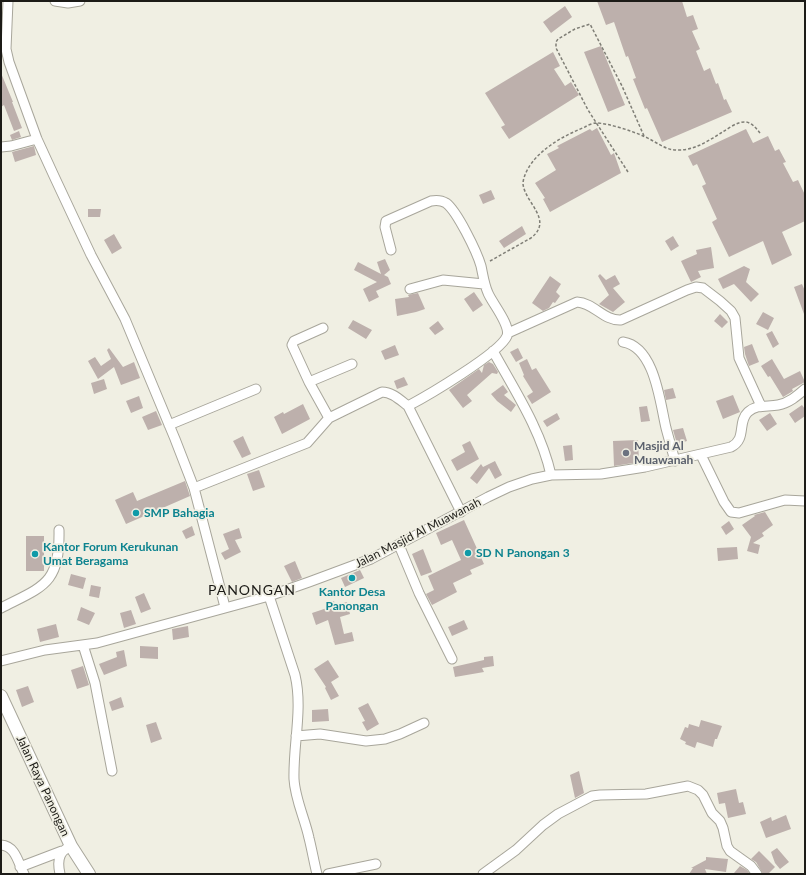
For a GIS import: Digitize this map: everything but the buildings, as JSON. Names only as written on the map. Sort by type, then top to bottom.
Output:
[{"type":"main road","name":"Jalan Raya Panongan","points":[[1,696],[67,848],[89,874]]},
{"type":"street","points":[[8,1],[6,49],[9,62],[37,139],[91,255],[125,319],[194,488],[225,607]]},
{"type":"street","points":[[55,1],[68,3],[80,1]]},
{"type":"street","points":[[1,147],[37,139]]},
{"type":"street","points":[[391,250],[385,227],[386,221],[431,201],[437,200],[445,203],[457,216],[481,265],[484,284],[506,325],[508,333],[506,338],[493,352],[440,388],[408,406]]},
{"type":"street","points":[[410,289],[443,280],[484,284]]},
{"type":"street","points":[[508,333],[577,302],[585,302],[613,320],[621,320],[687,290],[696,287],[703,288],[731,311],[735,318],[739,358],[761,406],[778,406],[805,389]]},
{"type":"street","points":[[323,328],[294,341],[292,345],[309,382],[329,418]]},
{"type":"street","points":[[623,342],[629,343],[636,347],[647,360],[656,382],[675,461]]},
{"type":"street","points":[[493,352],[538,434],[548,459],[551,475]]},
{"type":"street","points":[[309,382],[352,364]]},
{"type":"street","points":[[169,425],[256,389]]},
{"type":"street","points":[[194,488],[307,443],[329,418],[382,392],[385,392],[395,396],[408,406],[461,512]]},
{"type":"street","name":"Jalan Masjid Al Muawanah","points":[[1,660],[45,650],[105,641],[269,596],[371,559],[509,487],[532,479],[551,475],[601,474],[645,467],[731,447],[736,445],[741,436],[743,419],[745,415],[752,409],[761,406]]},
{"type":"street","points":[[701,455],[724,502],[731,512],[739,513],[785,500],[805,501]]},
{"type":"street","points":[[1,608],[36,590],[52,575],[56,564],[59,546],[59,530]]},
{"type":"street","points":[[399,545],[418,593],[452,659]]},
{"type":"street","points":[[269,596],[298,687],[294,780],[310,839],[317,874]]},
{"type":"street","points":[[83,645],[94,683],[112,771]]},
{"type":"street","points":[[296,736],[320,734],[366,741],[385,739],[424,723]]},
{"type":"street","points":[[483,874],[516,850],[543,825],[558,814],[592,796],[646,794],[688,786],[698,790],[703,795],[712,813],[720,821],[727,846],[730,851],[751,866],[757,874]]},
{"type":"street","points":[[1,845],[7,846],[14,851],[22,871],[67,848]]},
{"type":"street","points":[[60,874],[58,867],[59,858],[67,848]]},
{"type":"street","points":[[328,874],[376,864]]},
{"type":"path","points":[[628,172],[588,110],[555,44],[565,34],[588,23],[591,25],[622,86],[644,136]]},
{"type":"path","points":[[481,265],[531,238],[539,229],[540,220],[523,185],[528,169],[534,160],[548,147],[562,138],[595,122],[621,128],[644,136],[666,148],[678,150],[702,145],[738,123],[746,122],[752,124],[760,133]]},
{"type":"place","name":"Masjid Al Muawanah","points":[[626,453]]},
{"type":"place","name":"SMP Bahagia","points":[[136,513]]},
{"type":"place","name":"SD N Panongan 3","points":[[468,553]]},
{"type":"place","name":"Kantor Forum Kerukunan Umat Beragama","points":[[35,554]]},
{"type":"place","name":"Kantor Desa Panongan","points":[[352,578]]},
{"type":"district","name":"PANONGAN","points":[[252,590]]}]
